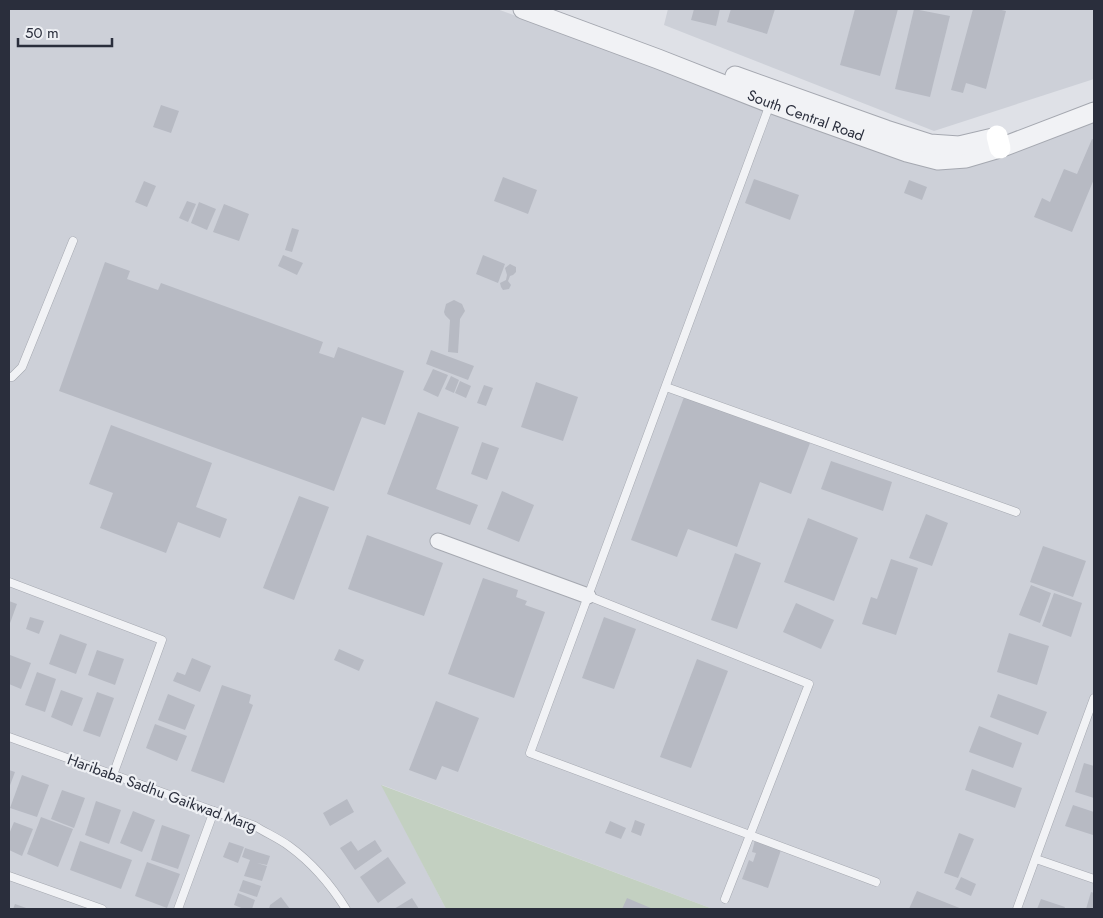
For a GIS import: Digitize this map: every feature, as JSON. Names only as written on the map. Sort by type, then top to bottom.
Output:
[{"type":"street","name":"South Central Road","points":[[523,9],[658,59],[772,97]]},
{"type":"street","name":"South Central Road","points":[[556,9],[907,152],[938,160],[966,158],[1094,99]]},
{"type":"street","name":"South Central Road","points":[[999,142],[1094,112]]},
{"type":"street","points":[[438,541],[588,596]]},
{"type":"lane","points":[[772,97],[530,754],[876,882]]},
{"type":"lane","points":[[9,377],[12,377],[22,367],[73,241]]},
{"type":"lane","points":[[666,387],[1016,512]]},
{"type":"lane","points":[[9,582],[162,640],[113,775]]},
{"type":"lane","points":[[588,596],[809,684],[725,899]]},
{"type":"lane","points":[[1017,909],[1094,698]]},
{"type":"lane","name":"Haribaba Sadhu Gaikwad Marg","points":[[9,737],[255,826],[288,845],[312,865],[339,897],[346,909]]},
{"type":"lane","points":[[178,909],[214,811]]},
{"type":"lane","points":[[1036,858],[1094,879]]},
{"type":"lane","points":[[9,876],[102,909]]},
{"type":"shaded area","points":[[9,9],[497,9],[924,167],[1094,109],[1094,909],[713,909],[382,785],[446,909],[9,909]]},
{"type":"shaded area","points":[[668,9],[1094,9],[1094,79],[934,131],[664,25]]},
{"type":"green space","points":[[381,785],[713,909],[446,909]]},
{"type":"building","points":[[694,9],[720,9],[716,26],[691,20]]},
{"type":"building","points":[[731,9],[775,9],[767,34],[727,22]]},
{"type":"building","points":[[855,9],[898,9],[880,76],[840,65]]},
{"type":"building","points":[[914,9],[950,16],[930,97],[895,89]]},
{"type":"building","points":[[973,9],[1006,11],[986,89],[966,83],[963,93],[951,90]]},
{"type":"building","points":[[161,105],[179,111],[171,133],[153,127]]},
{"type":"building","points":[[1092,139],[1094,140],[1094,179],[1072,232],[1034,217],[1042,198],[1050,202],[1064,169],[1077,174]]},
{"type":"building","points":[[503,177],[537,190],[528,214],[494,201]]},
{"type":"building","points":[[754,179],[799,195],[790,220],[745,203]]},
{"type":"building","points":[[909,180],[927,187],[922,200],[904,193]]},
{"type":"building","points":[[144,181],[156,186],[147,207],[135,202]]},
{"type":"building","points":[[187,201],[196,204],[188,222],[179,218]]},
{"type":"building","points":[[199,202],[216,209],[207,230],[191,223]]},
{"type":"building","points":[[224,204],[249,214],[239,241],[213,232]]},
{"type":"building","points":[[292,228],[299,230],[292,252],[285,250]]},
{"type":"building","points":[[283,255],[303,263],[297,275],[278,266]]},
{"type":"building","points":[[483,255],[505,264],[498,283],[476,274]]},
{"type":"building","points":[[105,262],[130,271],[127,279],[158,290],[161,283],[323,342],[319,353],[334,358],[338,347],[404,371],[385,425],[362,417],[334,491],[59,391]]},
{"type":"building","points":[[510,264],[516,267],[516,272],[510,276],[508,281],[511,285],[509,289],[503,290],[500,283],[506,280],[505,268]]},
{"type":"building","points":[[454,300],[462,304],[465,311],[460,319],[458,353],[448,352],[450,320],[444,312],[446,304]]},
{"type":"building","points":[[431,350],[474,366],[468,380],[426,364]]},
{"type":"building","points":[[433,369],[448,375],[438,397],[423,390]]},
{"type":"building","points":[[451,376],[459,380],[454,393],[445,389]]},
{"type":"building","points":[[460,381],[471,386],[466,398],[455,393]]},
{"type":"building","points":[[536,382],[578,397],[563,441],[521,427]]},
{"type":"building","points":[[484,385],[493,388],[486,406],[477,403]]},
{"type":"building","points":[[684,397],[810,443],[791,494],[760,482],[737,547],[688,529],[677,557],[631,540]]},
{"type":"building","points":[[418,412],[459,427],[436,489],[478,505],[470,525],[387,494]]},
{"type":"building","points":[[111,425],[212,463],[196,507],[227,519],[220,538],[178,522],[166,553],[100,528],[113,493],[89,484]]},
{"type":"building","points":[[482,442],[499,448],[487,480],[471,474]]},
{"type":"building","points":[[831,461],[892,482],[883,511],[821,489]]},
{"type":"building","points":[[502,491],[534,505],[519,542],[487,529]]},
{"type":"building","points":[[299,496],[329,507],[294,600],[263,588]]},
{"type":"building","points":[[926,514],[948,523],[932,566],[909,558]]},
{"type":"building","points":[[808,518],[858,538],[834,601],[784,582]]},
{"type":"building","points":[[367,535],[443,563],[424,616],[348,589]]},
{"type":"building","points":[[1043,546],[1086,561],[1073,597],[1030,582]]},
{"type":"building","points":[[735,553],[761,563],[737,629],[711,620]]},
{"type":"building","points":[[891,559],[918,568],[896,635],[862,624],[871,597],[877,599]]},
{"type":"building","points":[[483,578],[518,590],[516,597],[527,601],[525,605],[545,612],[514,698],[448,674]]},
{"type":"building","points":[[1031,585],[1051,593],[1040,623],[1019,615]]},
{"type":"building","points":[[1054,593],[1082,603],[1071,637],[1042,626]]},
{"type":"building","points":[[9,601],[17,604],[9,626]]},
{"type":"building","points":[[796,603],[834,620],[821,649],[783,632]]},
{"type":"building","points":[[30,617],[44,621],[39,634],[26,629]]},
{"type":"building","points":[[604,617],[636,629],[614,689],[582,678]]},
{"type":"building","points":[[1009,633],[1049,646],[1037,685],[997,672]]},
{"type":"building","points":[[60,634],[87,644],[76,674],[49,664]]},
{"type":"building","points":[[339,649],[364,660],[359,671],[334,660]]},
{"type":"building","points":[[97,650],[124,659],[115,685],[88,675]]},
{"type":"building","points":[[10,655],[31,663],[21,689],[9,684]]},
{"type":"building","points":[[192,658],[211,666],[200,692],[173,681],[177,672],[185,675]]},
{"type":"building","points":[[697,659],[728,671],[691,768],[660,757]]},
{"type":"building","points":[[37,672],[56,679],[45,712],[25,705]]},
{"type":"building","points":[[222,685],[251,695],[249,703],[253,705],[224,783],[191,771]]},
{"type":"building","points":[[61,690],[83,698],[72,726],[51,717]]},
{"type":"building","points":[[97,692],[114,698],[100,737],[83,731]]},
{"type":"building","points":[[168,694],[195,705],[185,730],[158,720]]},
{"type":"building","points":[[998,694],[1047,712],[1038,735],[990,717]]},
{"type":"building","points":[[436,701],[479,718],[458,772],[442,766],[436,780],[409,770]]},
{"type":"building","points":[[155,724],[187,736],[177,761],[146,748]]},
{"type":"building","points":[[979,726],[1022,743],[1013,768],[969,752]]},
{"type":"building","points":[[1084,763],[1094,766],[1094,798],[1075,792]]},
{"type":"building","points":[[972,769],[1022,788],[1015,808],[965,790]]},
{"type":"building","points":[[9,770],[15,772],[9,788]]},
{"type":"building","points":[[22,775],[49,785],[37,817],[10,808]]},
{"type":"building","points":[[62,790],[85,798],[74,828],[51,819]]},
{"type":"building","points":[[347,799],[354,812],[330,826],[323,813]]},
{"type":"building","points":[[96,801],[121,810],[109,844],[85,835]]},
{"type":"building","points":[[1073,805],[1094,812],[1093,835],[1065,826]]},
{"type":"building","points":[[133,811],[155,820],[142,852],[120,843]]},
{"type":"building","points":[[41,817],[73,829],[58,867],[27,854]]},
{"type":"building","points":[[635,820],[645,824],[641,836],[631,832]]},
{"type":"building","points":[[610,821],[626,828],[621,839],[605,833]]},
{"type":"building","points":[[14,822],[33,829],[22,856],[9,850],[9,834]]},
{"type":"building","points":[[162,825],[190,835],[178,869],[151,860]]},
{"type":"building","points":[[959,833],[974,839],[958,878],[944,873]]},
{"type":"building","points":[[375,840],[382,851],[355,870],[340,848],[351,841],[358,851]]},
{"type":"building","points":[[755,840],[781,850],[768,888],[742,879],[749,860],[753,862],[756,853],[752,852]]},
{"type":"building","points":[[80,841],[132,860],[121,889],[70,870]]},
{"type":"building","points":[[229,842],[244,847],[238,863],[223,857]]},
{"type":"building","points":[[245,848],[270,856],[267,865],[257,863],[267,866],[262,881],[244,876],[250,860],[242,857]]},
{"type":"building","points":[[388,857],[406,883],[378,903],[360,877]]},
{"type":"building","points":[[147,862],[180,874],[167,908],[135,896]]},
{"type":"building","points":[[961,877],[976,884],[971,896],[955,889]]},
{"type":"building","points":[[243,880],[261,886],[257,897],[239,891]]},
{"type":"building","points":[[917,891],[962,909],[909,909]]},
{"type":"building","points":[[1091,892],[1094,893],[1094,909],[1086,909]]},
{"type":"building","points":[[238,893],[255,900],[252,909],[244,909],[234,905]]},
{"type":"building","points":[[281,897],[290,909],[269,909],[270,905]]},
{"type":"building","points":[[412,898],[419,909],[394,909]]},
{"type":"building","points":[[627,898],[653,909],[622,909]]},
{"type":"building","points":[[1041,899],[1065,907],[1064,909],[1037,909]]},
{"type":"building","points":[[15,904],[29,909],[13,909]]}]
